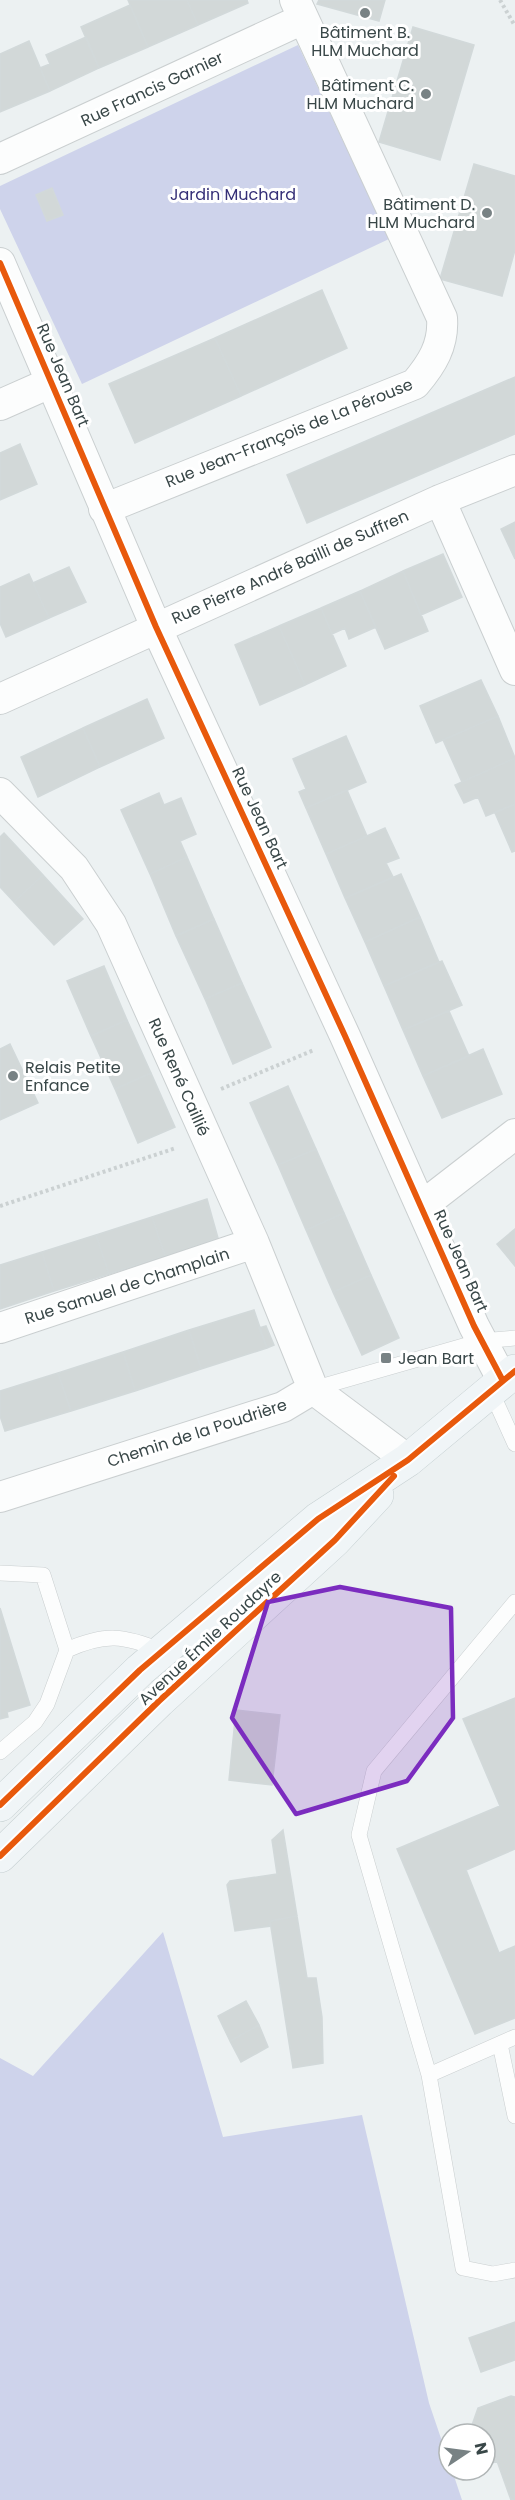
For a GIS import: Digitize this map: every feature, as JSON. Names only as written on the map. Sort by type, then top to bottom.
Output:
[{"type":"street","name":"Rue Francis Garnier","points":[[0,159],[299,9]]},
{"type":"street","name":"Rue Jean-François de La Pérouse","points":[[104,509],[415,384],[433,363],[443,333],[442,318],[299,9]]},
{"type":"street","name":"Rue Jean Bart","points":[[0,263],[156,627],[345,1036],[481,1341],[503,1381]]},
{"type":"street","points":[[0,405],[52,382]]},
{"type":"street","name":"Rue Pierre André Bailli de Suffren","points":[[0,699],[440,500],[515,470]]},
{"type":"street","points":[[440,500],[515,670]]},
{"type":"street","name":"Rue René Caillié","points":[[0,793],[74,868],[111,924],[254,1243],[313,1389]]},
{"type":"street","points":[[422,1206],[515,1134]]},
{"type":"street","name":"Rue Samuel de Champlain","points":[[0,1328],[254,1243]]},
{"type":"street","name":"Avenue Émile Roudayre","points":[[0,1805],[162,1651],[318,1519],[408,1460],[503,1381]]},
{"type":"street","points":[[313,1389],[408,1460]]},
{"type":"street","name":"Chemin de la Poudrière","points":[[0,1497],[283,1407],[313,1389]]},
{"type":"street","name":"Avenue Émile Roudayre","points":[[0,1856],[159,1701],[335,1540],[408,1460]]},
{"type":"lane","points":[[313,1389],[481,1341],[515,1338]]},
{"type":"lane","points":[[503,1381],[515,1444]]},
{"type":"lane","points":[[0,1573],[43,1575],[67,1650],[46,1704],[35,1722],[0,1752]]},
{"type":"lane","points":[[515,1602],[374,1771],[359,1835],[429,2075],[463,2268],[493,2274],[515,2270]]},
{"type":"lane","points":[[67,1650],[90,1640],[115,1636],[136,1640],[162,1651]]},
{"type":"lane","points":[[429,2075],[515,2037]]},
{"type":"lane","points":[[500,2044],[515,2116]]},
{"type":"path","points":[[500,0],[515,26]]},
{"type":"path","points":[[190,1102],[345,1036]]},
{"type":"path","points":[[0,1206],[207,1138]]},
{"type":"highlighted area","points":[[340,1587],[451,1608],[453,1718],[407,1781],[296,1814],[232,1718],[268,1602]]},
{"type":"green space","name":"Jardin Muchard","points":[[298,45],[389,239],[82,384],[0,209],[0,186]]},
{"type":"green space","points":[[163,1932],[223,2137],[362,2115],[429,2403],[437,2427],[437,2482],[456,2482],[462,2500],[0,2500],[0,2058],[33,2076]]},
{"type":"building","points":[[128,0],[187,0],[198,25],[148,47]]},
{"type":"building","points":[[187,0],[247,0],[248,3],[198,25]]},
{"type":"building","name":"Bâtiment B. HLM Muchard","points":[[319,0],[385,0],[379,21],[317,4]]},
{"type":"building","points":[[130,5],[148,47],[99,68],[81,27]]},
{"type":"building","name":"Bâtiment C. HLM Muchard","points":[[413,27],[474,45],[440,160],[379,142]]},
{"type":"building","points":[[86,37],[99,68],[50,91],[40,68],[50,64],[46,55]]},
{"type":"building","points":[[29,41],[50,91],[0,112],[0,54]]},
{"type":"building","name":"Bâtiment D. HLM Muchard","points":[[474,164],[515,176],[515,250],[502,296],[440,279]]},
{"type":"building","points":[[52,188],[63,215],[47,221],[36,195]]},
{"type":"building","points":[[322,290],[347,348],[241,396],[215,338]]},
{"type":"building","points":[[215,338],[241,396],[135,443],[109,384]]},
{"type":"building","points":[[515,377],[515,434],[307,523],[287,475]]},
{"type":"building","points":[[20,444],[37,484],[0,500],[0,453]]},
{"type":"building","points":[[515,522],[515,559],[501,529]]},
{"type":"building","points":[[443,554],[462,597],[421,615],[403,571]]},
{"type":"building","points":[[69,567],[86,602],[49,618],[33,583]]},
{"type":"building","points":[[403,571],[428,631],[385,649],[360,591]]},
{"type":"building","points":[[29,574],[49,618],[6,637],[0,623],[0,587]]},
{"type":"building","points":[[360,591],[376,627],[349,639],[345,628],[332,634],[321,608]]},
{"type":"building","points":[[321,608],[346,666],[305,685],[279,626]]},
{"type":"building","points":[[279,626],[305,685],[260,705],[235,645]]},
{"type":"building","points":[[481,680],[498,716],[436,743],[420,706]]},
{"type":"building","points":[[147,699],[164,738],[100,767],[83,728]]},
{"type":"building","points":[[498,716],[515,758],[462,782],[443,740]]},
{"type":"building","points":[[83,728],[100,767],[38,797],[21,757]]},
{"type":"building","points":[[346,736],[366,782],[306,808],[299,792],[306,789],[293,759]]},
{"type":"building","points":[[515,758],[515,804],[486,816],[478,797],[464,803],[455,785]]},
{"type":"building","points":[[347,790],[367,836],[326,854],[306,808]]},
{"type":"building","points":[[159,793],[164,805],[181,798],[196,834],[180,841],[187,857],[150,874],[121,810]]},
{"type":"building","points":[[515,804],[515,851],[512,852],[495,813]]},
{"type":"building","points":[[385,828],[399,858],[386,863],[393,877],[345,898],[326,854]]},
{"type":"building","points":[[4,833],[43,875],[14,902],[0,887],[0,837]]},
{"type":"building","points":[[187,857],[214,919],[176,936],[150,874]]},
{"type":"building","points":[[401,874],[420,917],[365,942],[345,898]]},
{"type":"building","points":[[43,875],[83,919],[54,945],[14,902]]},
{"type":"building","points":[[420,917],[439,962],[384,986],[365,942]]},
{"type":"building","points":[[214,919],[242,983],[205,999],[176,936]]},
{"type":"building","points":[[442,961],[462,1005],[403,1030],[384,986]]},
{"type":"building","points":[[104,966],[127,1020],[91,1036],[67,981]]},
{"type":"building","points":[[242,983],[271,1047],[233,1064],[205,999]]},
{"type":"building","points":[[449,1011],[469,1056],[423,1076],[403,1030]]},
{"type":"building","points":[[127,1020],[151,1073],[115,1089],[91,1036]]},
{"type":"building","name":"Relais Petite Enfance","points":[[10,1044],[38,1103],[0,1120],[0,1049]]},
{"type":"building","points":[[483,1049],[502,1094],[442,1118],[423,1076]]},
{"type":"building","points":[[151,1073],[175,1127],[138,1143],[115,1089]]},
{"type":"building","points":[[288,1086],[316,1149],[278,1165],[250,1103]]},
{"type":"building","points":[[316,1149],[344,1213],[306,1230],[278,1165]]},
{"type":"building","points":[[207,1199],[218,1238],[165,1256],[152,1217]]},
{"type":"building","points":[[344,1213],[371,1275],[333,1292],[306,1230]]},
{"type":"building","points":[[152,1217],[165,1256],[109,1274],[96,1235]]},
{"type":"building","points":[[515,1229],[515,1266],[497,1244]]},
{"type":"building","points":[[96,1235],[109,1274],[54,1291],[42,1252]]},
{"type":"building","points":[[42,1252],[54,1291],[0,1309],[0,1265]]},
{"type":"building","points":[[371,1275],[399,1338],[362,1355],[333,1292]]},
{"type":"building","points":[[254,1310],[267,1348],[201,1369],[189,1330]]},
{"type":"building","points":[[266,1326],[274,1345],[267,1348],[259,1328]]},
{"type":"building","points":[[189,1330],[201,1369],[135,1391],[123,1352]]},
{"type":"building","points":[[123,1352],[135,1391],[71,1411],[58,1373]]},
{"type":"building","points":[[58,1373],[71,1411],[5,1431],[0,1416],[0,1391]]},
{"type":"building","points":[[0,1608],[30,1705],[7,1712],[8,1717],[0,1719]]},
{"type":"building","points":[[515,1698],[515,1849],[466,1870],[499,1953],[515,1946],[515,2018],[475,2034],[397,1849],[500,1806],[463,1719]]},
{"type":"building","points":[[236,1710],[280,1715],[272,1785],[229,1780]]},
{"type":"building","points":[[283,1830],[297,1916],[270,1921],[271,1926],[235,1931],[227,1885],[230,1881],[277,1874],[272,1840]]},
{"type":"building","points":[[297,1916],[307,1978],[316,1978],[322,2017],[323,2063],[293,2068],[270,1921]]},
{"type":"building","points":[[246,2001],[259,2025],[230,2041],[218,2016]]},
{"type":"building","points":[[259,2025],[268,2047],[241,2062],[230,2041]]},
{"type":"building","points":[[515,2322],[515,2360],[481,2372],[469,2338]]},
{"type":"building","points":[[511,2396],[515,2397],[515,2500],[511,2500],[497,2461],[497,2422],[473,2422],[478,2408]]},
{"type":"cycle path","points":[[0,263],[156,627],[345,1036],[474,1326],[503,1381]]},
{"type":"cycle path","points":[[0,1805],[140,1670],[318,1519],[408,1460],[515,1371]]},
{"type":"cycle path","points":[[0,1856],[159,1701],[335,1540],[394,1476]]},
{"type":"place","name":"Bâtiment B. HLM Muchard","points":[[365,13]]},
{"type":"place","name":"Bâtiment C. HLM Muchard","points":[[426,94]]},
{"type":"place","name":"Bâtiment D. HLM Muchard","points":[[487,213]]},
{"type":"place","name":"Relais Petite Enfance","points":[[13,1076]]},
{"type":"place","name":"Jean Bart","points":[[386,1358]]}]
